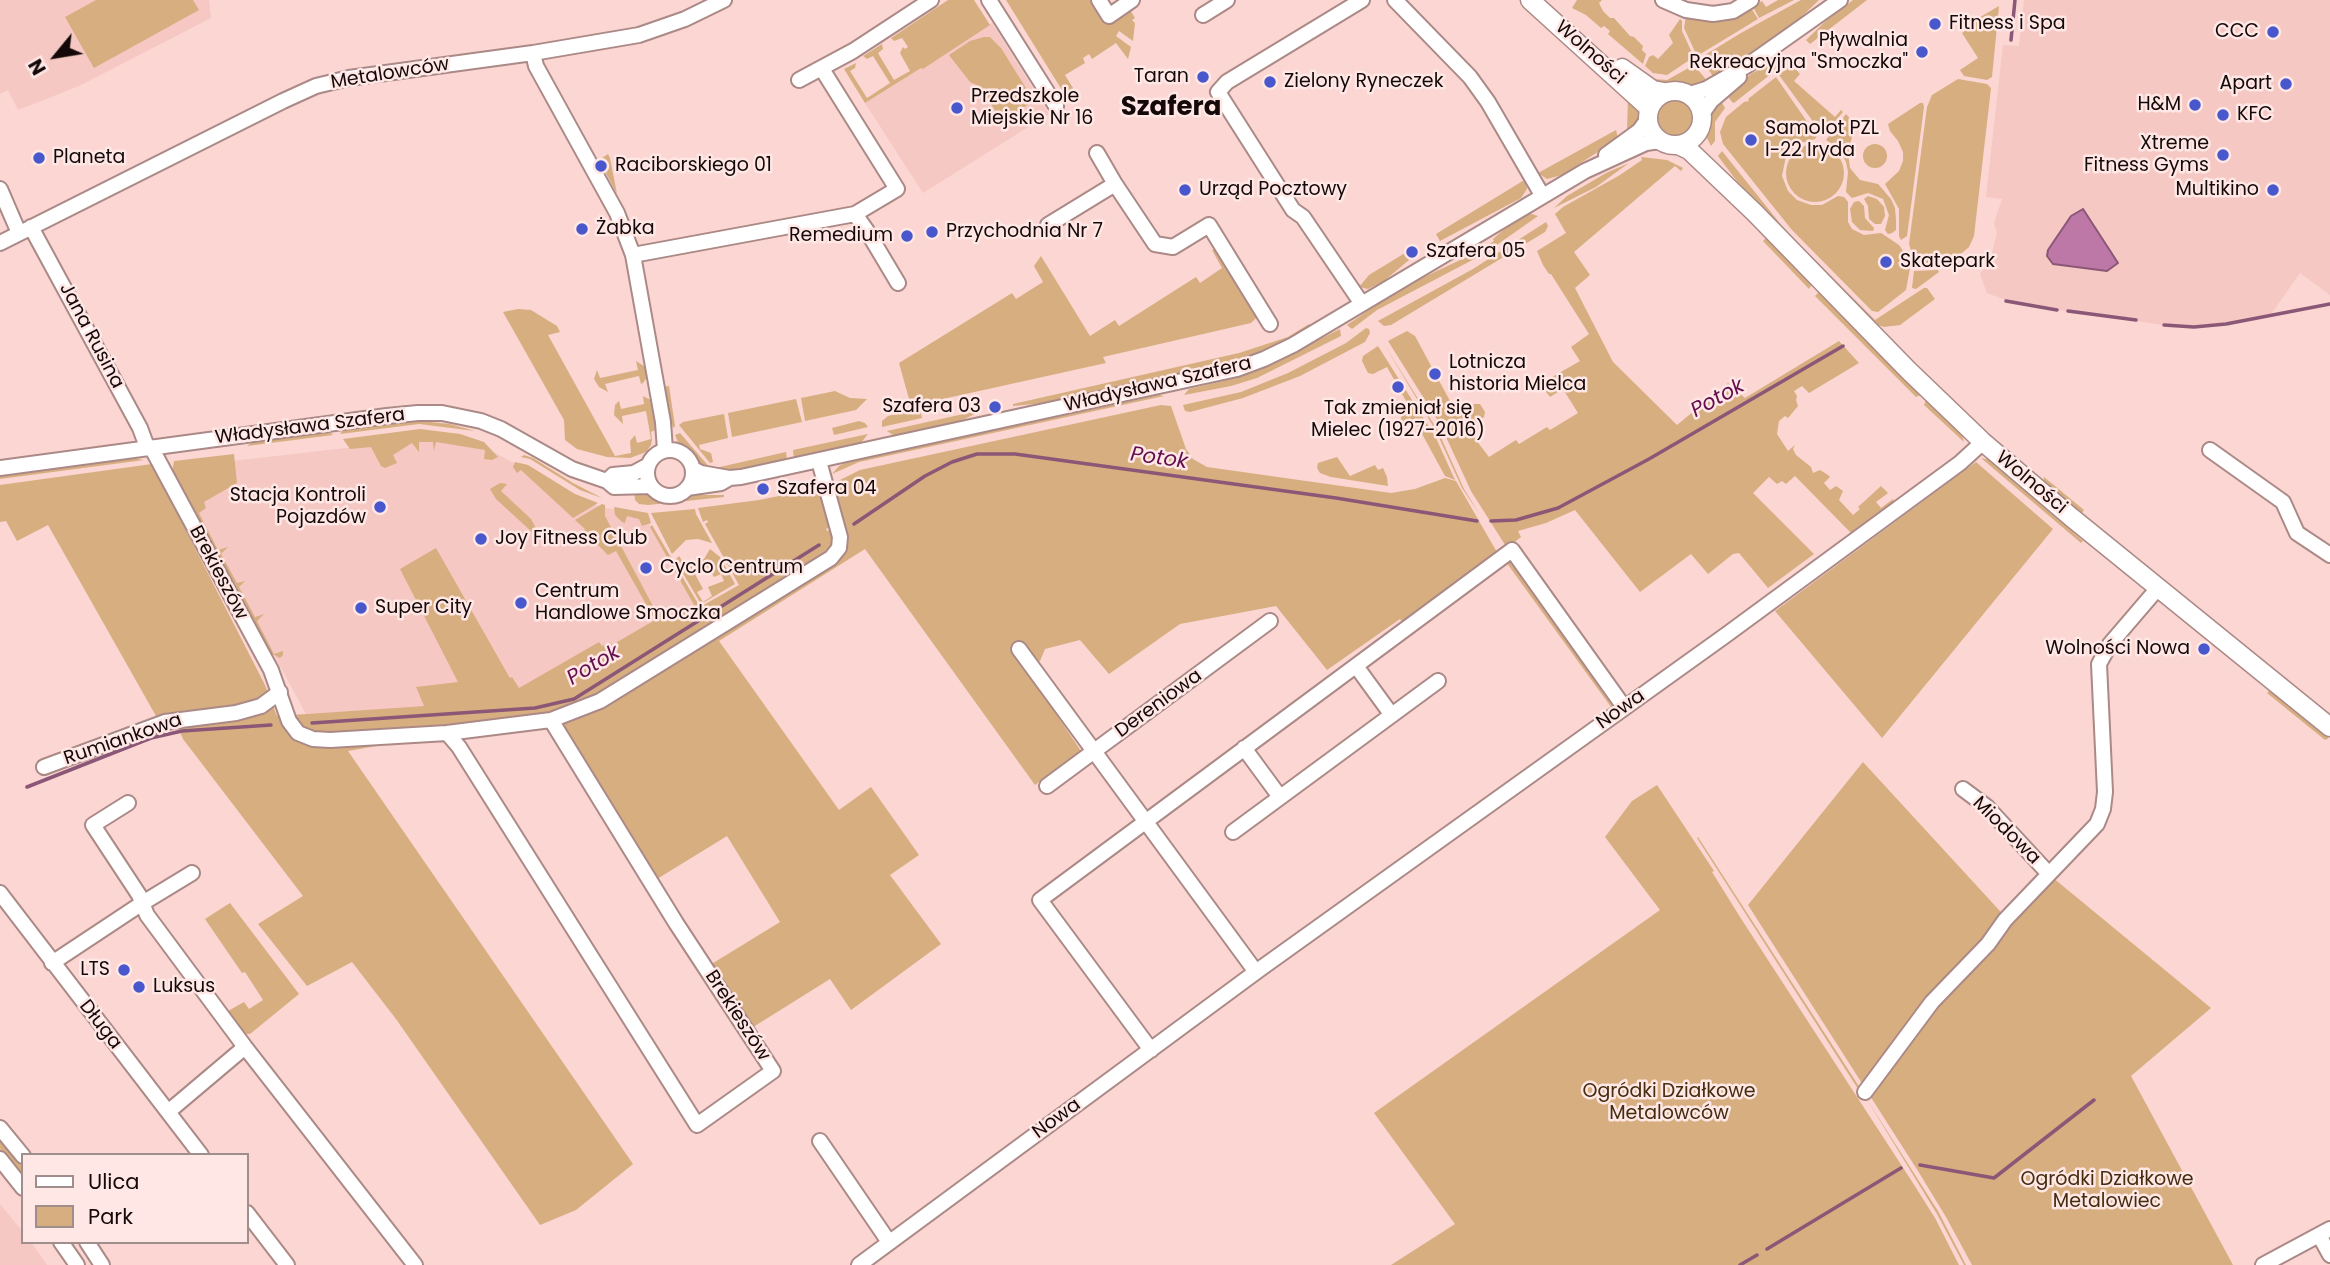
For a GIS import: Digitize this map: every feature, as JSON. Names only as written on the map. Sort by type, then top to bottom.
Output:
[{"type":"main road","name":"Wolności","points":[[1530,0],[1648,114]]},
{"type":"main road","name":"Wolności","points":[[1547,0],[1637,80],[1653,90],[1664,92]]},
{"type":"main road","points":[[1677,90],[1690,94],[1698,103],[1701,120],[1692,139],[1678,145],[1660,141],[1651,132],[1648,114],[1653,101],[1664,92],[1677,90]]},
{"type":"main road","name":"Wolności","points":[[1701,120],[1704,146],[1755,213]]},
{"type":"main road","name":"Wolności","points":[[1678,145],[1689,150],[1755,213],[1908,370],[1983,442],[2330,727]]},
{"type":"street","name":"Metalowców","points":[[0,243],[316,86],[349,78],[533,53],[639,35],[685,19],[724,0]]},
{"type":"street","points":[[799,80],[822,69],[931,0]]},
{"type":"street","points":[[989,0],[1056,106]]},
{"type":"street","points":[[1100,0],[1109,16],[1133,1]]},
{"type":"street","points":[[1203,15],[1227,0]]},
{"type":"street","points":[[1362,0],[1227,82],[1218,92],[1293,211],[1303,217],[1362,304]]},
{"type":"street","points":[[1395,0],[1470,77],[1488,102],[1542,195]]},
{"type":"street","points":[[1663,0],[1686,10],[1713,14],[1732,11],[1751,0]]},
{"type":"street","points":[[1690,94],[1706,89],[1748,65],[1840,0]]},
{"type":"street","points":[[533,53],[536,65],[617,213],[634,255],[663,422],[665,450]]},
{"type":"street","points":[[1701,120],[1711,100],[1741,76],[1748,65]]},
{"type":"street","points":[[634,255],[855,214],[897,189],[822,69]]},
{"type":"street","name":"Władysława Szafera","points":[[1586,171],[1639,131],[1648,114]]},
{"type":"street","name":"Władysława Szafera","points":[[693,468],[701,473],[729,478],[819,461],[1237,369],[1283,350],[1586,171],[1646,143],[1660,141]]},
{"type":"street","points":[[1097,153],[1155,244],[1173,247],[1209,225],[1270,324]]},
{"type":"street","points":[[1048,225],[1115,184]]},
{"type":"street","name":"Jana Rusina","points":[[0,191],[149,447]]},
{"type":"street","points":[[855,214],[898,283]]},
{"type":"street","name":"Władysława Szafera","points":[[0,468],[387,416],[442,413],[481,421],[501,429],[572,469],[614,486],[651,486]]},
{"type":"street","name":"Nowa","points":[[859,1265],[1256,972],[1950,470],[1983,442]]},
{"type":"street","name":"Brekieszów","points":[[149,447],[261,652],[289,721],[298,733],[313,739],[330,740],[447,733],[459,747],[697,1125],[773,1071],[676,923],[551,720]]},
{"type":"street","points":[[665,450],[686,456],[693,468],[691,482],[687,488],[668,496],[651,486],[647,473],[654,456],[665,450]]},
{"type":"street","points":[[2210,450],[2283,502],[2297,533],[2330,555]]},
{"type":"street","points":[[447,733],[551,720],[600,701],[831,558],[839,548],[840,537],[819,461]]},
{"type":"street","points":[[607,481],[613,475],[634,473],[648,466]]},
{"type":"street","name":"Władysława Szafera","points":[[687,488],[721,483],[729,478]]},
{"type":"street","points":[[1151,1049],[1040,900],[1512,550],[1624,708]]},
{"type":"street","points":[[1865,1092],[1932,1002],[1982,951],[2005,920],[2089,834],[2103,810],[2105,792],[2099,664],[2110,644],[2158,588]]},
{"type":"street","name":"Dereniowa","points":[[1047,786],[1270,621]]},
{"type":"street","points":[[1019,649],[1256,972]]},
{"type":"street","points":[[1356,666],[1391,714]]},
{"type":"street","points":[[1233,832],[1438,681]]},
{"type":"street","name":"Rumiankowa","points":[[44,767],[164,722],[236,713],[261,706],[281,696]]},
{"type":"street","points":[[1244,748],[1280,797]]},
{"type":"street","name":"Miodowa","points":[[1963,789],[1987,807],[2049,874]]},
{"type":"street","points":[[128,803],[93,825],[139,895],[147,915],[177,958],[415,1265]]},
{"type":"street","points":[[52,963],[192,873]]},
{"type":"street","name":"Długa","points":[[0,893],[199,1153]]},
{"type":"street","points":[[168,1112],[210,1079],[245,1046]]},
{"type":"street","points":[[0,1128],[21,1154]]},
{"type":"street","points":[[820,1141],[889,1242]]},
{"type":"street","points":[[0,1159],[21,1185]]},
{"type":"street","points":[[248,1214],[287,1265]]},
{"type":"street","points":[[2263,1265],[2325,1232],[2330,1255]]},
{"type":"street","points":[[62,1244],[77,1265]]},
{"type":"street","points":[[88,1244],[102,1265]]},
{"type":"shaded area","points":[[0,0],[209,0],[211,18],[79,86],[18,110],[8,90],[0,94]]},
{"type":"shaded area","points":[[2024,0],[2330,0],[2330,295],[2300,273],[2269,317],[2194,327],[2016,304],[1987,293],[1980,274],[1991,257],[1997,233],[1994,223],[2002,199],[1986,197],[2003,45],[2019,46]]},
{"type":"shaded area","name":"Przedszkole Miejskie Nr 16","points":[[992,23],[1049,114],[923,193],[865,103],[922,67],[923,69]]},
{"type":"shaded area","points":[[2083,209],[2118,263],[2107,271],[2053,264],[2047,256],[2048,250],[2071,216]]},
{"type":"shaded area","points":[[435,440],[488,449],[590,504],[645,517],[694,605],[662,625],[518,691],[436,549],[401,569],[459,682],[416,688],[425,706],[306,714],[196,511],[180,467]]},
{"type":"shaded area","points":[[0,1204],[21,1230],[21,1244],[32,1244],[47,1265],[0,1265]]},
{"type":"green space","points":[[96,0],[193,0],[199,10],[94,68],[65,17]]},
{"type":"green space","points":[[948,0],[974,0],[990,25],[865,103],[844,69],[856,63],[855,68],[850,71],[867,98],[890,83],[873,56],[867,59],[863,56],[882,44],[883,49],[878,53],[894,80],[910,71],[900,53],[903,47],[908,47],[902,38],[894,41],[891,38]]},
{"type":"green space","points":[[1006,0],[1095,0],[1108,21],[1129,8],[1135,18],[1132,20],[1135,23],[1133,41],[1119,31],[1116,36],[1131,47],[1128,59],[1116,43],[1092,59],[1089,54],[1083,58],[1085,63],[1065,75],[1076,93],[1075,100],[1070,103]]},
{"type":"green space","points":[[1577,0],[1602,0],[1599,3],[1603,11],[1643,46],[1642,50],[1646,54],[1643,64],[1608,34],[1610,31],[1604,26],[1601,28],[1586,15],[1572,8]]},
{"type":"green space","points":[[1778,0],[1794,0],[1759,18],[1753,7],[1762,1],[1766,7]]},
{"type":"green space","points":[[1801,0],[1819,0],[1792,26],[1714,78],[1703,61],[1705,55]]},
{"type":"green space","points":[[1853,0],[1867,0],[1810,44],[1806,40],[1829,18]]},
{"type":"green space","points":[[1999,6],[1992,77],[1987,80],[1964,76],[1960,70],[1978,58],[1962,33],[1972,26],[1970,23]]},
{"type":"green space","points":[[1751,8],[1758,19],[1697,56],[1684,28],[1686,16]]},
{"type":"green space","points":[[1680,19],[1682,31],[1694,57],[1667,75],[1653,73],[1645,66],[1649,57],[1653,55],[1658,59],[1673,43],[1669,35]]},
{"type":"green space","points":[[990,37],[1001,48],[1034,101],[1002,121],[979,86],[970,82],[949,55],[970,41]]},
{"type":"green space","points":[[1781,58],[1785,63],[1732,102],[1726,94],[1751,74]]},
{"type":"green space","points":[[1694,65],[1708,82],[1691,88],[1663,86],[1653,79],[1667,80]]},
{"type":"green space","points":[[1792,65],[1800,74],[1794,81],[1835,117],[1841,110],[1843,112],[1825,133],[1820,131],[1779,75]]},
{"type":"green space","points":[[1776,77],[1817,136],[1797,144],[1786,156],[1782,176],[1788,191],[1797,200],[1811,205],[1822,205],[1838,196],[1844,197],[1848,202],[1848,222],[1852,229],[1864,235],[1881,233],[1899,245],[1908,258],[1910,268],[1906,290],[1878,312],[1872,311],[1792,230],[1723,144],[1720,132],[1726,117]]},
{"type":"green space","points":[[1958,79],[1987,84],[1991,88],[1974,236],[1969,247],[1956,258],[1924,268],[1915,263],[1909,244],[1927,107],[1932,95]]},
{"type":"green space","points":[[1628,97],[1642,114],[1636,127],[1627,132]]},
{"type":"green space","points":[[1674,99],[1688,104],[1693,118],[1688,132],[1674,137],[1660,132],[1655,118],[1660,104]]},
{"type":"green space","points":[[1720,99],[1725,108],[1715,122],[1715,141],[1711,146],[1706,136],[1709,111]]},
{"type":"green space","points":[[1923,103],[1924,107],[1907,236],[1901,240],[1899,209],[1885,184],[1899,171],[1903,152],[1888,124]]},
{"type":"green space","points":[[1846,114],[1853,122],[1854,129],[1848,153],[1850,168],[1860,180],[1878,184],[1891,199],[1896,220],[1896,230],[1892,233],[1888,234],[1885,230],[1889,215],[1883,199],[1868,193],[1852,198],[1846,192],[1846,162],[1840,150],[1826,140]]},
{"type":"green space","points":[[1616,130],[1618,139],[1562,175],[1547,179],[1538,173]]},
{"type":"green space","points":[[1809,144],[1821,144],[1836,152],[1844,167],[1844,179],[1836,194],[1821,202],[1809,202],[1794,194],[1786,179],[1786,167],[1794,152]]},
{"type":"green space","points":[[1875,144],[1884,147],[1887,156],[1884,165],[1875,168],[1866,165],[1863,156],[1866,147]]},
{"type":"green space","points":[[1722,151],[1786,231],[1875,320],[1924,288],[1927,288],[1935,299],[1900,325],[1884,327],[1874,324],[1776,225],[1736,180],[1718,156]]},
{"type":"green space","points":[[608,154],[610,158],[617,194],[599,160]]},
{"type":"green space","points":[[1641,157],[1667,160],[1683,168],[1681,171],[1675,166],[1574,252],[1590,275],[1575,288],[1613,362],[1677,425],[1728,383],[1745,398],[1839,341],[1859,363],[1809,393],[1802,386],[1794,391],[1798,406],[1788,418],[1785,416],[1779,421],[1777,434],[1788,451],[1795,445],[1793,449],[1796,455],[1811,467],[1813,473],[1820,470],[1830,477],[1824,483],[1830,490],[1836,486],[1843,491],[1839,500],[1853,515],[1881,486],[1888,493],[1876,502],[1881,508],[1893,499],[1894,502],[1852,534],[1795,476],[1786,484],[1782,481],[1777,484],[1769,477],[1753,493],[1814,554],[1768,588],[1739,553],[1733,554],[1708,574],[1691,554],[1640,592],[1575,510],[1546,523],[1518,531],[1521,537],[1507,548],[1471,491],[1440,424],[1388,341],[1407,331],[1415,336],[1457,414],[1474,404],[1480,404],[1485,412],[1484,417],[1470,426],[1470,432],[1489,457],[1516,440],[1519,444],[1578,413],[1563,389],[1550,397],[1540,384],[1580,361],[1571,347],[1589,334],[1543,265],[1537,251],[1566,233],[1555,214],[1620,175],[1642,160]]},
{"type":"green space","points":[[1629,163],[1596,187],[1554,208],[1567,196]]},
{"type":"green space","points":[[1526,179],[1527,189],[1521,198],[1440,241],[1436,234]]},
{"type":"green space","points":[[1868,196],[1877,199],[1884,207],[1885,216],[1881,224],[1875,224],[1869,219],[1868,206],[1864,199]]},
{"type":"green space","points":[[1859,201],[1864,206],[1865,218],[1874,228],[1873,231],[1860,230],[1852,222],[1850,209],[1854,202]]},
{"type":"green space","points":[[1529,213],[1538,216],[1491,249],[1489,244],[1493,239],[1518,217]]},
{"type":"green space","points":[[1546,222],[1548,226],[1545,232],[1391,325],[1384,326],[1378,321],[1473,269]]},
{"type":"green space","points":[[1766,238],[1812,284],[1809,289],[1763,241]]},
{"type":"green space","points":[[1217,248],[1258,316],[1251,323],[1103,357],[1106,363],[911,406],[899,363],[1012,293],[1016,299],[1043,282],[1034,266],[1041,256],[1090,336],[1115,320],[1119,326],[1196,277],[1200,283],[1222,268],[1212,250]]},
{"type":"green space","points":[[1477,252],[1480,256],[1377,310],[1352,329],[1347,325],[1403,287]]},
{"type":"green space","points":[[1405,253],[1409,260],[1384,281],[1368,289],[1359,287],[1369,275]]},
{"type":"green space","points":[[1914,271],[1939,272],[1916,289],[1912,288]]},
{"type":"green space","points":[[1819,292],[1920,395],[1916,397],[1815,296]]},
{"type":"green space","points":[[531,310],[557,326],[560,332],[548,335],[615,456],[631,453],[630,441],[635,435],[637,443],[651,439],[646,411],[622,416],[623,424],[614,415],[615,405],[619,401],[621,409],[644,404],[643,396],[651,400],[655,430],[651,432],[652,440],[651,445],[646,452],[630,458],[607,457],[577,449],[565,440],[564,420],[503,312]]},
{"type":"green space","points":[[1309,324],[1310,326],[1297,335],[1266,351],[1228,365],[1055,402],[1013,406],[1239,353],[1288,337]]},
{"type":"green space","points":[[1366,328],[1370,333],[1365,342],[1300,376],[1243,398],[1185,411],[1183,405],[1241,392],[1288,373],[1346,343]]},
{"type":"green space","points":[[1340,329],[1341,336],[1257,378],[1184,395],[1189,389],[1259,370]]},
{"type":"green space","points":[[1384,344],[1438,431],[1464,489],[1480,515],[1462,488],[1436,431]]},
{"type":"green space","points":[[1378,346],[1436,438],[1455,480],[1445,476],[1415,421],[1400,421],[1402,415],[1411,410],[1387,367],[1373,374],[1368,373],[1362,361],[1363,356]]},
{"type":"green space","points":[[636,361],[647,368],[648,376],[641,384],[639,376],[605,384],[608,392],[599,387],[594,379],[597,370],[600,378],[638,370]]},
{"type":"green space","points":[[669,386],[675,426],[673,428],[662,387]]},
{"type":"green space","points":[[835,391],[850,398],[867,399],[856,410],[805,421],[801,398]]},
{"type":"green space","points":[[1164,396],[859,462],[832,474],[847,462]]},
{"type":"green space","points":[[796,399],[802,422],[732,437],[728,413]]},
{"type":"green space","points":[[1926,400],[1962,435],[1964,442],[1924,405]]},
{"type":"green space","points":[[1161,405],[1171,406],[1186,449],[1193,459],[1207,467],[1391,493],[1415,489],[1445,478],[1456,481],[1498,554],[1404,624],[1400,619],[1327,670],[1276,606],[1180,624],[1109,674],[1080,640],[1045,649],[1040,661],[1028,669],[1056,708],[1054,711],[1081,751],[1035,785],[865,549],[719,641],[839,810],[871,787],[919,855],[890,875],[941,944],[851,1010],[830,979],[750,1029],[710,965],[780,922],[727,836],[657,879],[559,729],[540,724],[460,731],[348,751],[633,1164],[576,1210],[540,1225],[396,1019],[352,962],[307,986],[258,924],[303,896],[183,739],[172,713],[156,716],[48,525],[17,541],[6,521],[0,522],[0,485],[152,464],[265,685],[277,716],[424,706],[416,687],[458,682],[400,569],[436,548],[510,678],[512,677],[519,688],[599,642],[602,646],[610,642],[612,645],[655,620],[616,551],[608,555],[599,546],[579,535],[585,529],[575,520],[602,504],[605,505],[605,516],[654,608],[661,609],[668,621],[694,605],[650,527],[652,525],[700,607],[739,585],[705,524],[707,520],[703,522],[698,508],[819,488],[830,527],[827,531],[844,525],[838,515],[830,485],[860,470]]},
{"type":"green space","points":[[920,409],[922,418],[882,427],[882,421],[888,416]]},
{"type":"green space","points":[[977,411],[954,424],[901,435],[893,435],[887,431]]},
{"type":"green space","points":[[724,414],[728,438],[699,445],[700,449],[711,453],[713,462],[710,463],[679,425]]},
{"type":"green space","points":[[420,421],[450,424],[475,431],[419,424],[340,434],[344,429]]},
{"type":"green space","points":[[859,421],[868,427],[834,435],[832,428]]},
{"type":"green space","points":[[420,429],[460,434],[484,442],[498,457],[492,460],[484,459],[485,450],[436,442],[434,451],[433,442],[419,442],[419,452],[412,443],[393,455],[397,463],[385,468],[381,466],[371,447],[350,449],[343,439]]},
{"type":"green space","points":[[329,431],[333,435],[247,446],[255,440]]},
{"type":"green space","points":[[680,433],[711,469],[786,452],[787,460],[747,468],[711,471],[700,465],[678,442],[675,435]]},
{"type":"green space","points":[[868,434],[860,444],[794,458],[793,450]]},
{"type":"green space","points":[[234,454],[237,483],[204,502],[206,508],[199,513],[218,550],[228,547],[221,554],[237,583],[245,581],[239,587],[255,617],[264,614],[257,621],[274,654],[283,651],[280,658],[265,650],[172,473],[174,461]]},
{"type":"green space","points":[[524,455],[602,498],[580,490],[530,459],[521,457]]},
{"type":"green space","points":[[1337,457],[1350,476],[1375,465],[1378,470],[1383,468],[1388,486],[1320,473],[1318,463]]},
{"type":"green space","points":[[132,458],[144,460],[0,479],[0,475]]},
{"type":"green space","points":[[1981,458],[1990,460],[2083,541],[2081,543]]},
{"type":"green space","points":[[515,462],[528,465],[575,494],[598,503],[573,518],[521,470],[517,473],[513,467]]},
{"type":"green space","points":[[1976,462],[2053,529],[1882,738],[1775,611]]},
{"type":"green space","points":[[2044,477],[2084,510],[2082,513],[2043,482]]},
{"type":"green space","points":[[500,483],[507,484],[501,491],[531,519],[538,532],[532,532],[496,499],[490,489]]},
{"type":"green space","points":[[634,490],[666,501],[679,500],[689,495],[724,497],[648,505],[639,504],[635,500]]},
{"type":"green space","points":[[614,507],[648,513],[651,523],[642,526],[639,519],[627,516],[625,523],[622,522],[615,515]]},
{"type":"green space","points":[[695,509],[712,543],[698,539],[686,540],[672,554],[651,513]]},
{"type":"green space","points":[[710,549],[720,557],[735,584],[701,604],[675,560],[679,556],[683,562],[697,563],[704,559]],"holes":[[[708,567],[714,577],[721,574],[724,581],[708,587],[712,596],[703,602],[697,592],[703,589],[695,574]]]},
{"type":"green space","points":[[1509,561],[1578,657],[1611,707],[1506,562]]},
{"type":"green space","points":[[2269,691],[2329,738],[2325,740],[2267,693]]},
{"type":"green space","name":"Ogródki Działkowe Metalowiec","points":[[1863,762],[2010,922],[2052,877],[2211,1008],[2131,1076],[2233,1265],[1972,1265],[1918,1171],[1748,905]]},
{"type":"green space","name":"Ogródki Działkowe Metalowców","points":[[1657,785],[1935,1218],[1959,1265],[1391,1265],[1455,1224],[1374,1113],[1660,910],[1605,837],[1632,801]]},
{"type":"green space","points":[[1698,837],[1862,1091],[1860,1092]]},
{"type":"green space","points":[[230,903],[299,994],[250,1034],[245,1034],[228,1011],[244,1002],[249,1009],[263,1000],[205,919]]},
{"type":"green space","points":[[1866,1098],[1938,1211],[1966,1265],[1964,1265],[1937,1214]]},
{"type":"green space","points":[[0,1139],[21,1165],[21,1175],[0,1149]]},
{"type":"waterway","name":"Potok","points":[[2011,40],[2015,0]]},
{"type":"waterway","points":[[2006,301],[2057,310]]},
{"type":"waterway","points":[[2164,325],[2194,327],[2226,324],[2330,304]]},
{"type":"waterway","points":[[2068,311],[2136,320]]},
{"type":"waterway","name":"Potok","points":[[1491,521],[1516,520],[1558,508],[1649,459],[1843,346]]},
{"type":"waterway","name":"Potok","points":[[854,524],[925,476],[952,462],[977,454],[1015,454],[1336,498],[1477,521]]},
{"type":"waterway","name":"Potok","points":[[312,723],[535,708],[574,699],[819,545]]},
{"type":"waterway","name":"Potok","points":[[27,787],[151,738],[182,731],[271,725]]},
{"type":"waterway","points":[[1920,1165],[1994,1178],[2094,1100]]},
{"type":"waterway","points":[[1767,1249],[1901,1168]]},
{"type":"waterway","points":[[1740,1265],[1757,1255]]},
{"type":"place","name":"Fitness i Spa","points":[[1935,24]]},
{"type":"place","name":"CCC","points":[[2273,32]]},
{"type":"place","name":"Pływalnia Rekreacyjna \"Smoczka\"","points":[[1922,52]]},
{"type":"place","name":"Taran","points":[[1203,77]]},
{"type":"place","name":"Zielony Ryneczek","points":[[1270,82]]},
{"type":"place","name":"Apart","points":[[2286,84]]},
{"type":"place","name":"H&M","points":[[2195,105]]},
{"type":"place","name":"Przedszkole Miejskie Nr 16","points":[[957,108]]},
{"type":"place","name":"KFC","points":[[2223,115]]},
{"type":"place","name":"Samolot PZL I-22 Iryda","points":[[1751,140]]},
{"type":"place","name":"Xtreme Fitness Gyms","points":[[2223,155]]},
{"type":"place","name":"Planeta","points":[[39,158]]},
{"type":"place","name":"Raciborskiego 01","points":[[601,166]]},
{"type":"place","name":"Urząd Pocztowy","points":[[1185,190]]},
{"type":"place","name":"Multikino","points":[[2273,190]]},
{"type":"place","name":"Żabka","points":[[582,229]]},
{"type":"place","name":"Przychodnia Nr 7","points":[[932,232]]},
{"type":"place","name":"Remedium","points":[[907,236]]},
{"type":"place","name":"Szafera 05","points":[[1412,252]]},
{"type":"place","name":"Skatepark","points":[[1886,262]]},
{"type":"place","name":"Lotnicza historia Mielca","points":[[1435,374]]},
{"type":"place","name":"Tak zmieniał się Mielec (1927-2016)","points":[[1398,387]]},
{"type":"place","name":"Szafera 03","points":[[995,407]]},
{"type":"place","name":"Szafera 04","points":[[763,489]]},
{"type":"place","name":"Stacja Kontroli Pojazdów","points":[[380,507]]},
{"type":"place","name":"Joy Fitness Club","points":[[481,539]]},
{"type":"place","name":"Cyclo Centrum","points":[[646,568]]},
{"type":"place","name":"Centrum Handlowe Smoczka","points":[[521,603]]},
{"type":"place","name":"Super City","points":[[361,608]]},
{"type":"place","name":"Wolności Nowa","points":[[2204,649]]},
{"type":"place","name":"LTS","points":[[124,970]]},
{"type":"place","name":"Luksus","points":[[139,987]]},
{"type":"district","name":"Szafera","points":[[1171,108]]}]
